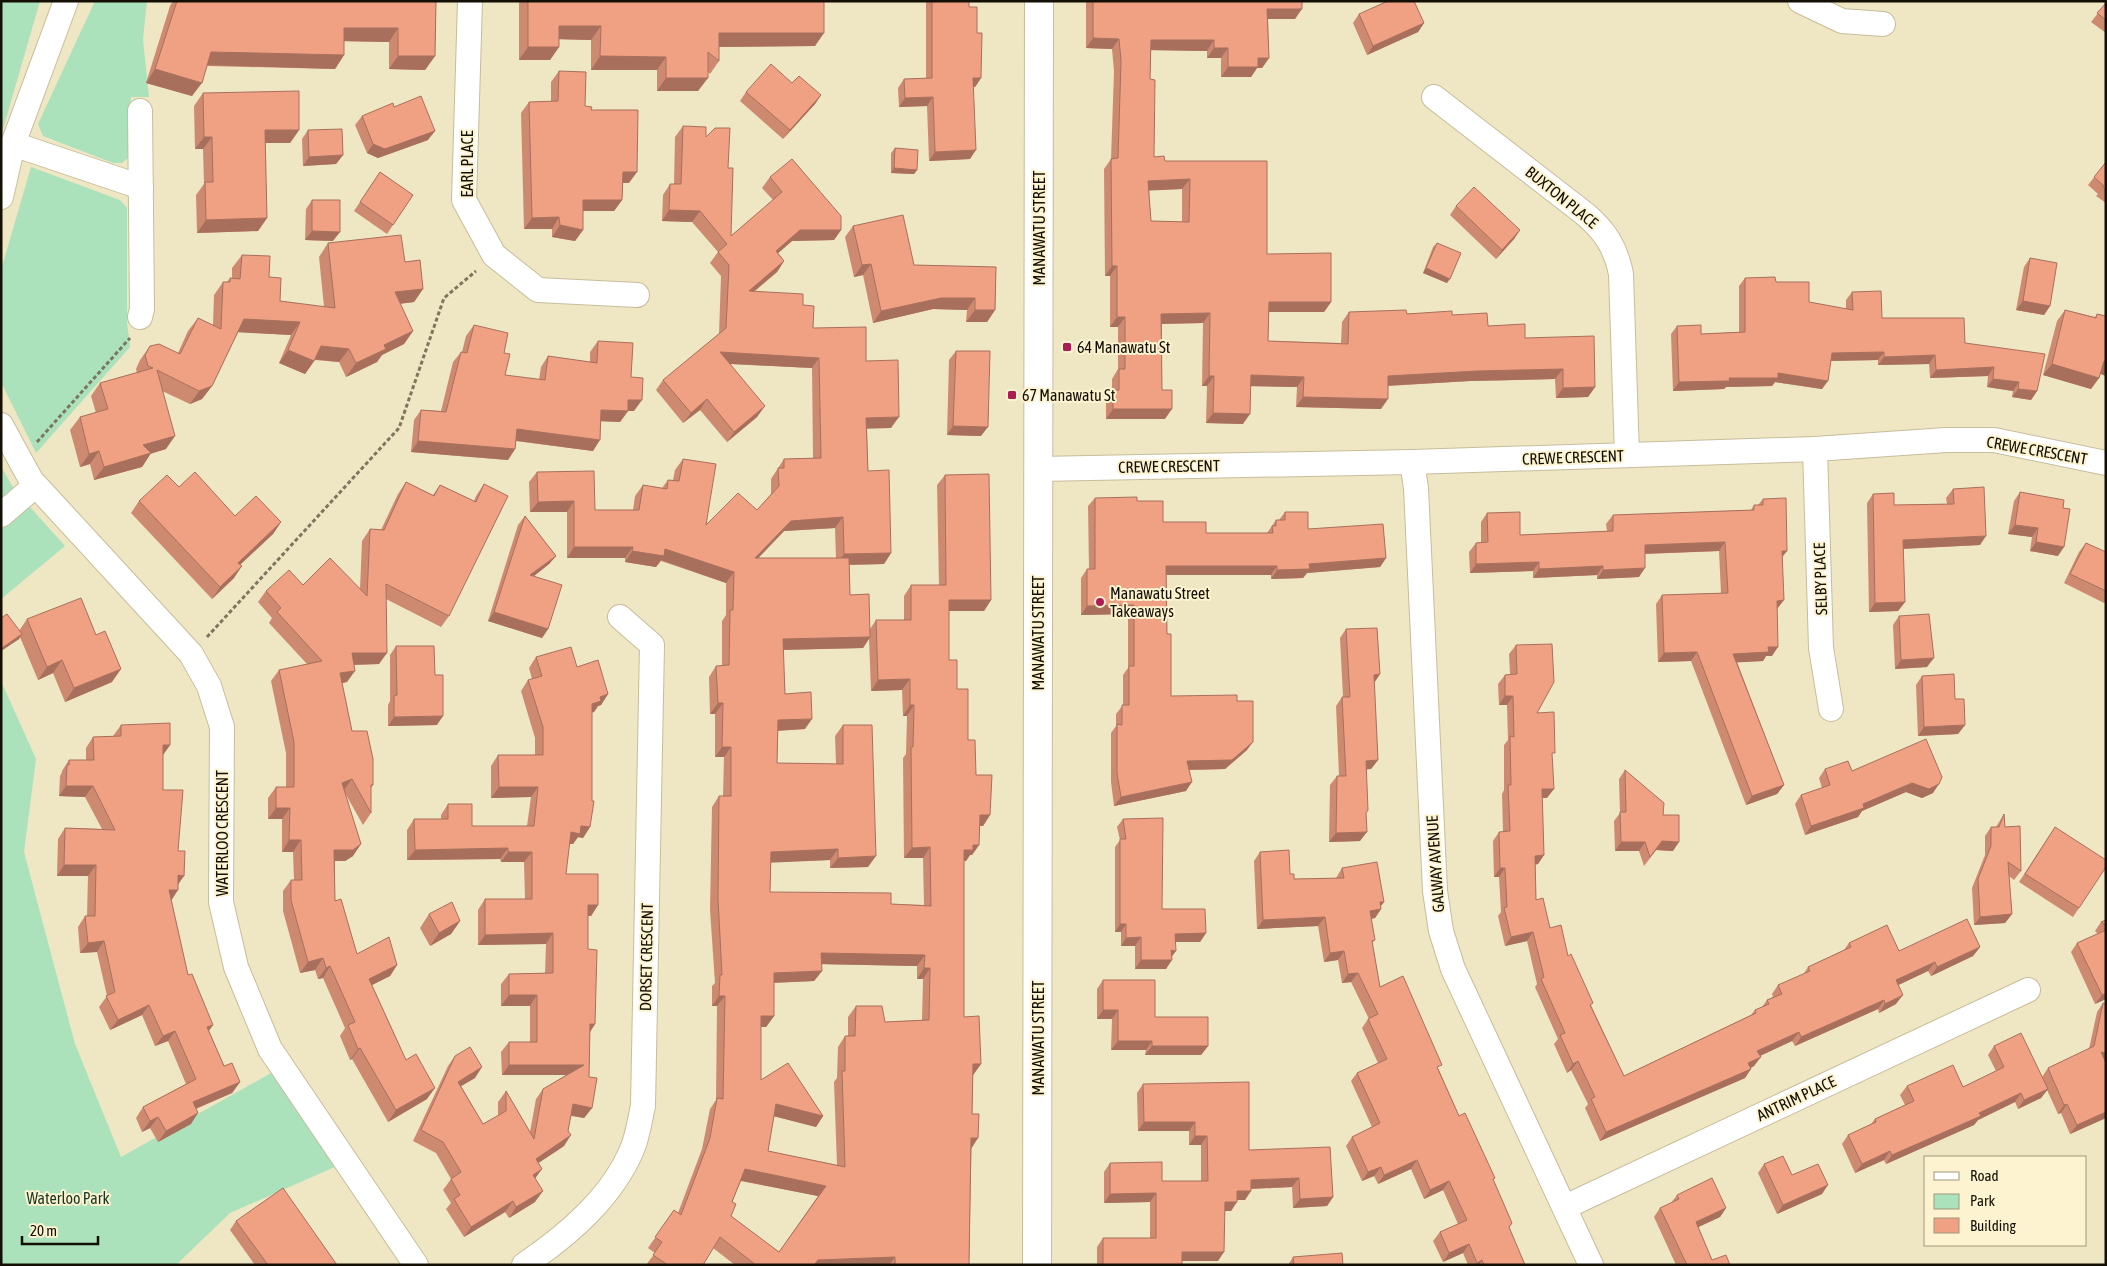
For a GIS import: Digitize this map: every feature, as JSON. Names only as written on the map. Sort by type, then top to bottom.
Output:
[{"type":"street","points":[[1,197],[14,144],[66,1]]},
{"type":"street","name":"EARL PLACE","points":[[470,1],[464,200],[494,256],[538,290],[637,295]]},
{"type":"street","name":"MANAWATU STREET","points":[[1038,1265],[1040,1]]},
{"type":"street","points":[[1800,1],[1842,21],[1883,24]]},
{"type":"street","name":"BUXTON PLACE","points":[[1434,97],[1585,214],[1600,227],[1613,246],[1621,274],[1628,455]]},
{"type":"street","points":[[140,111],[142,309],[140,317]]},
{"type":"street","points":[[14,144],[141,187]]},
{"type":"street","name":"WATERLOO CRESCENT","points":[[1,425],[35,486],[191,654],[209,686],[222,728],[221,902],[236,967],[270,1049],[416,1265]]},
{"type":"street","name":"CREWE CRESCENT","points":[[1038,469],[1412,462],[1815,449],[1946,440],[1994,440],[2106,463]]},
{"type":"street","name":"SELBY PLACE","points":[[1815,449],[1822,648],[1831,709]]},
{"type":"street","name":"GALWAY AVENUE","points":[[1412,462],[1416,488],[1435,891],[1442,931],[1453,969],[1591,1265]]},
{"type":"street","points":[[1,515],[35,486]]},
{"type":"street","name":"DORSET CRESCENT","points":[[524,1265],[550,1248],[580,1221],[611,1186],[633,1147],[643,1106],[652,645],[620,617]]},
{"type":"street","name":"ANTRIM PLACE","points":[[1565,1207],[2028,990]]},
{"type":"path","points":[[191,654],[399,428],[444,298],[494,256]]},
{"type":"green space","points":[[1,1],[40,1],[1,136]]},
{"type":"green space","points":[[95,1],[147,1],[143,39],[149,97],[131,97],[129,157],[122,163],[113,163],[43,136],[38,124]]},
{"type":"green space","points":[[31,167],[120,200],[127,208],[127,323],[130,347],[36,453],[1,382],[1,270]]},
{"type":"green space","points":[[1,466],[16,493],[1,506]]},
{"type":"green space","points":[[29,506],[65,546],[1,599],[1,530]]},
{"type":"green space","name":"Waterloo Park","points":[[1,681],[36,759],[24,852],[75,1044],[121,1157],[273,1072],[337,1166],[230,1213],[176,1265],[1,1265]]},
{"type":"building","points":[[177,1],[436,1],[435,56],[398,56],[398,28],[344,28],[344,55],[211,52],[202,83],[155,69]]},
{"type":"building","points":[[528,1],[824,1],[824,33],[719,33],[719,61],[708,52],[708,78],[666,78],[666,57],[600,56],[601,26],[559,26],[559,47],[528,47]]},
{"type":"building","points":[[932,1],[969,1],[969,7],[977,7],[977,33],[982,33],[981,78],[973,78],[976,150],[935,152],[933,97],[905,98],[904,79],[932,78]]},
{"type":"building","points":[[1093,1],[1302,1],[1302,9],[1267,9],[1269,58],[1258,58],[1258,67],[1228,67],[1228,48],[1214,48],[1214,40],[1151,40],[1150,79],[1155,80],[1154,157],[1164,156],[1165,161],[1267,161],[1267,254],[1331,253],[1331,302],[1269,302],[1268,341],[1348,344],[1349,312],[1406,310],[1407,314],[1452,311],[1452,315],[1487,313],[1488,326],[1525,324],[1525,338],[1594,336],[1595,387],[1563,388],[1563,369],[1477,371],[1388,376],[1388,399],[1303,397],[1304,377],[1251,375],[1250,414],[1213,413],[1214,376],[1209,376],[1210,313],[1161,314],[1162,390],[1172,390],[1172,409],[1113,409],[1113,390],[1119,390],[1119,369],[1125,369],[1125,317],[1117,317],[1117,266],[1112,266],[1111,159],[1118,158],[1121,61],[1119,39],[1093,38]],"holes":[[[1190,179],[1189,222],[1151,221],[1148,181]]]},
{"type":"building","points":[[1388,1],[1414,1],[1424,23],[1373,46],[1359,14]]},
{"type":"building","points":[[2106,3],[2106,20],[2097,13]]},
{"type":"building","points":[[771,64],[792,83],[799,76],[821,95],[790,130],[746,92]]},
{"type":"building","points":[[559,71],[586,72],[585,106],[592,107],[591,110],[638,110],[637,172],[623,172],[622,200],[583,200],[583,230],[560,225],[559,217],[532,218],[529,102],[558,101]]},
{"type":"building","points":[[299,91],[299,130],[265,130],[267,218],[206,220],[205,182],[213,182],[212,137],[204,137],[203,93]]},
{"type":"building","points":[[421,96],[435,131],[385,149],[373,144],[362,116],[393,103],[394,107]]},
{"type":"building","points":[[683,126],[706,127],[706,137],[715,128],[730,128],[728,168],[733,168],[731,236],[782,192],[770,177],[792,159],[841,216],[841,230],[800,230],[776,251],[784,261],[749,291],[803,294],[803,305],[814,306],[813,328],[866,327],[866,361],[898,360],[899,417],[866,418],[868,471],[889,470],[891,553],[844,554],[843,517],[791,521],[755,558],[849,558],[850,595],[869,594],[870,637],[783,639],[785,694],[811,692],[812,719],[778,720],[777,763],[843,764],[843,725],[872,725],[876,856],[838,858],[838,849],[771,852],[770,892],[891,893],[891,904],[931,906],[930,847],[912,848],[911,747],[913,747],[914,705],[910,705],[910,679],[878,680],[876,620],[911,620],[911,585],[946,585],[945,475],[989,474],[991,600],[949,600],[949,660],[957,660],[957,689],[968,689],[968,740],[975,740],[976,775],[992,775],[990,815],[980,815],[979,845],[973,845],[973,850],[964,850],[964,1017],[979,1016],[981,1064],[973,1064],[972,1114],[979,1114],[978,1138],[971,1138],[969,1265],[895,1265],[895,1257],[818,1260],[814,1265],[756,1265],[720,1237],[703,1265],[668,1265],[653,1255],[662,1242],[655,1237],[674,1210],[681,1215],[710,1138],[717,1098],[723,1099],[725,996],[719,996],[720,975],[722,975],[718,899],[719,796],[731,796],[731,747],[722,747],[723,703],[718,703],[716,666],[729,665],[730,610],[733,610],[734,572],[665,549],[664,556],[632,551],[633,547],[574,547],[574,501],[538,502],[537,472],[594,471],[595,510],[639,510],[643,485],[667,489],[668,480],[679,481],[683,459],[716,464],[706,525],[738,493],[757,510],[779,486],[778,468],[784,468],[784,459],[821,458],[819,358],[720,352],[765,406],[734,432],[707,399],[691,413],[663,380],[726,328],[729,265],[718,252],[727,244],[700,211],[669,210],[670,184],[681,184]],"holes":[[[821,953],[925,955],[924,968],[930,968],[929,1020],[885,1022],[882,1006],[856,1006],[855,1036],[845,1036],[845,1071],[842,1071],[845,1167],[768,1151],[776,1104],[823,1116],[788,1063],[761,1080],[761,1016],[774,1016],[774,973],[822,971]],[[745,1169],[826,1186],[779,1252],[731,1216],[736,1204],[732,1202]]]},
{"type":"building","points":[[342,129],[343,155],[309,157],[308,130]]},
{"type":"building","points":[[895,148],[918,150],[917,170],[894,168]]},
{"type":"building","points":[[2106,162],[2106,190],[2094,177]]},
{"type":"building","points":[[380,172],[413,195],[393,225],[360,202]]},
{"type":"building","points":[[1474,187],[1520,230],[1502,250],[1456,206]]},
{"type":"building","points":[[312,200],[340,200],[340,232],[312,231]]},
{"type":"building","points":[[903,215],[914,265],[996,267],[995,310],[975,310],[975,298],[941,298],[881,311],[871,264],[862,265],[853,226]]},
{"type":"building","points":[[401,235],[405,262],[420,260],[423,289],[395,292],[413,331],[384,345],[386,349],[356,363],[349,349],[321,346],[314,361],[288,350],[300,322],[244,319],[212,386],[199,391],[157,370],[175,436],[143,445],[151,453],[104,467],[99,451],[89,454],[80,417],[108,409],[100,383],[153,368],[148,366],[145,355],[150,346],[159,344],[180,354],[198,318],[221,329],[223,282],[230,282],[230,278],[240,279],[242,255],[270,256],[269,277],[281,278],[280,301],[335,308],[328,243]]},
{"type":"building","points":[[1437,243],[1461,253],[1450,279],[1426,268]]},
{"type":"building","points":[[2030,258],[2057,263],[2050,306],[2023,301]]},
{"type":"building","points":[[1775,277],[1776,282],[1809,282],[1809,302],[1853,310],[1852,292],[1881,291],[1882,318],[1964,318],[1965,343],[2045,354],[2037,391],[2018,389],[2019,382],[1993,379],[1994,367],[1936,370],[1935,355],[1884,357],[1884,352],[1832,353],[1828,381],[1778,373],[1778,378],[1729,378],[1730,381],[1679,382],[1677,326],[1701,325],[1701,334],[1745,332],[1745,278]]},
{"type":"building","points":[[2065,310],[2096,318],[2097,314],[2106,316],[2106,361],[2104,361],[2099,378],[2052,364]]},
{"type":"building","points":[[474,325],[508,333],[504,353],[510,354],[505,375],[545,380],[548,356],[597,363],[598,341],[633,343],[631,377],[643,378],[642,400],[628,400],[628,411],[601,410],[600,440],[517,429],[515,449],[418,441],[421,410],[446,412],[461,352],[467,353]]},
{"type":"building","points":[[956,351],[990,351],[988,427],[953,426]]},
{"type":"building","points":[[195,472],[235,516],[256,496],[281,522],[238,563],[242,566],[220,587],[139,501],[167,475],[179,487]]},
{"type":"building","points":[[406,482],[434,496],[440,485],[476,502],[484,484],[508,496],[449,616],[386,584],[387,653],[352,653],[355,671],[340,673],[352,731],[367,731],[373,759],[373,785],[371,785],[371,813],[352,779],[342,783],[361,844],[353,850],[334,850],[335,901],[341,899],[357,954],[389,937],[397,965],[369,979],[406,1060],[416,1054],[435,1088],[396,1110],[360,1048],[358,1049],[348,1025],[355,1022],[330,966],[326,968],[323,958],[308,962],[291,900],[291,880],[302,880],[301,840],[289,840],[290,808],[276,808],[276,787],[294,787],[294,742],[279,670],[322,661],[277,612],[281,608],[266,591],[289,570],[303,585],[330,558],[367,596],[370,529],[384,530]]},
{"type":"building","points":[[1984,487],[1986,536],[1903,540],[1905,602],[1875,603],[1873,494],[1894,493],[1894,505],[1954,504],[1953,489]]},
{"type":"building","points":[[2020,492],[2064,500],[2063,508],[2070,509],[2064,547],[2036,542],[2038,528],[2015,525]]},
{"type":"building","points":[[1137,497],[1137,501],[1163,501],[1163,522],[1206,522],[1206,533],[1273,533],[1272,526],[1276,526],[1276,520],[1285,520],[1285,512],[1308,512],[1308,529],[1383,524],[1386,558],[1309,564],[1310,569],[1277,570],[1277,566],[1166,566],[1167,634],[1171,634],[1171,696],[1237,695],[1237,701],[1253,701],[1253,742],[1232,760],[1187,761],[1192,782],[1121,797],[1117,773],[1117,724],[1122,725],[1122,705],[1129,705],[1129,666],[1134,666],[1134,605],[1087,606],[1087,569],[1095,569],[1095,498]]},
{"type":"building","points":[[1786,498],[1787,551],[1782,551],[1784,600],[1777,601],[1778,647],[1768,647],[1769,652],[1733,654],[1784,785],[1752,796],[1697,652],[1664,653],[1662,595],[1728,593],[1725,542],[1645,545],[1645,568],[1603,570],[1603,566],[1539,569],[1539,562],[1476,564],[1476,543],[1488,542],[1487,513],[1520,512],[1520,535],[1613,531],[1613,515],[1754,510],[1754,505],[1763,505],[1763,499]]},
{"type":"building","points":[[525,516],[556,556],[530,575],[562,585],[548,629],[494,612]]},
{"type":"building","points":[[2086,543],[2106,552],[2106,591],[2070,574]]},
{"type":"building","points":[[81,598],[96,635],[105,631],[121,669],[74,688],[62,660],[47,667],[27,619]]},
{"type":"building","points":[[7,614],[22,634],[2,648],[1,618]]},
{"type":"building","points":[[1929,614],[1934,658],[1901,660],[1899,616]]},
{"type":"building","points":[[1377,628],[1380,674],[1374,675],[1378,760],[1366,761],[1367,832],[1336,833],[1337,776],[1346,776],[1342,697],[1350,697],[1346,629]]},
{"type":"building","points":[[1552,644],[1554,682],[1537,713],[1554,712],[1555,753],[1552,753],[1554,789],[1542,789],[1544,855],[1535,856],[1536,900],[1543,898],[1550,928],[1561,925],[1568,956],[1571,954],[1593,1003],[1590,1005],[1624,1076],[1756,1013],[1755,1010],[1769,1004],[1767,1000],[1782,994],[1778,985],[1810,971],[1808,967],[1851,947],[1849,943],[1887,925],[1899,951],[1967,919],[1980,947],[1937,967],[1935,962],[1896,980],[1903,995],[1885,1004],[1884,1000],[1801,1037],[1799,1032],[1757,1051],[1761,1057],[1748,1063],[1751,1069],[1606,1132],[1591,1099],[1595,1097],[1578,1061],[1573,1064],[1560,1035],[1565,1033],[1541,979],[1544,977],[1533,932],[1511,937],[1504,908],[1507,907],[1505,868],[1500,868],[1499,832],[1510,831],[1508,785],[1511,785],[1510,736],[1514,737],[1513,696],[1505,696],[1505,675],[1517,674],[1516,645]]},
{"type":"building","points":[[396,646],[434,646],[435,675],[443,675],[443,716],[394,717],[394,696],[397,695]]},
{"type":"building","points":[[571,647],[577,667],[598,660],[608,694],[600,697],[601,701],[592,704],[592,801],[594,801],[590,827],[581,826],[580,834],[571,832],[566,874],[598,874],[598,905],[588,905],[588,949],[597,950],[595,1024],[590,1024],[589,1077],[597,1078],[592,1108],[573,1104],[568,1131],[571,1135],[536,1159],[542,1169],[533,1175],[543,1191],[516,1207],[513,1201],[471,1227],[454,1199],[460,1195],[451,1179],[461,1172],[443,1142],[421,1130],[455,1056],[470,1047],[482,1067],[458,1082],[483,1124],[506,1111],[506,1091],[534,1139],[543,1089],[584,1065],[509,1065],[509,1042],[537,1042],[537,995],[509,995],[509,974],[553,973],[553,933],[485,935],[485,899],[532,899],[532,852],[508,852],[508,848],[415,850],[414,819],[448,819],[448,804],[472,804],[472,826],[534,826],[538,787],[499,787],[498,755],[543,755],[543,727],[528,680],[542,676],[536,657]]},
{"type":"building","points":[[1954,674],[1955,699],[1964,699],[1965,725],[1924,727],[1922,676]]},
{"type":"building","points":[[170,723],[170,745],[163,745],[163,790],[183,790],[178,851],[185,851],[184,876],[178,875],[178,890],[169,890],[188,975],[192,974],[213,1025],[207,1027],[224,1066],[232,1063],[240,1082],[193,1102],[198,1113],[166,1131],[158,1117],[150,1121],[143,1107],[196,1079],[175,1031],[163,1036],[149,1005],[118,1020],[106,996],[115,992],[104,941],[88,943],[85,916],[95,916],[96,865],[64,865],[65,828],[115,830],[93,786],[66,786],[69,760],[94,760],[93,737],[121,736],[121,725]]},
{"type":"building","points":[[1926,739],[1942,777],[1939,784],[1929,789],[1912,783],[1863,804],[1864,808],[1811,826],[1801,795],[1830,785],[1825,769],[1848,761],[1852,771]]},
{"type":"building","points":[[1625,770],[1664,803],[1663,815],[1679,815],[1679,842],[1662,841],[1650,857],[1645,842],[1621,842],[1620,812],[1626,812]]},
{"type":"building","points":[[2004,814],[2005,827],[2020,826],[2021,871],[2008,862],[2012,914],[1980,917],[1978,879],[1991,846],[1991,827],[1999,827]]},
{"type":"building","points":[[1163,818],[1162,909],[1205,909],[1206,933],[1175,934],[1176,951],[1171,950],[1172,960],[1141,960],[1141,937],[1126,938],[1126,924],[1120,924],[1120,839],[1126,839],[1123,819]]},
{"type":"building","points":[[2055,827],[2106,860],[2106,867],[2079,908],[2025,874]]},
{"type":"building","points":[[1289,850],[1290,874],[1294,874],[1294,879],[1344,878],[1342,868],[1377,862],[1384,902],[1380,902],[1381,909],[1370,911],[1375,940],[1372,941],[1380,987],[1403,976],[1442,1065],[1437,1067],[1459,1116],[1465,1113],[1495,1178],[1493,1179],[1512,1223],[1509,1227],[1525,1265],[1484,1265],[1482,1260],[1477,1263],[1469,1244],[1449,1253],[1440,1232],[1467,1220],[1449,1181],[1430,1190],[1417,1160],[1384,1175],[1381,1167],[1368,1172],[1352,1137],[1380,1123],[1357,1073],[1387,1059],[1368,1019],[1378,1014],[1358,973],[1348,974],[1344,951],[1330,953],[1325,917],[1263,920],[1260,852]]},
{"type":"building","points":[[452,902],[460,921],[439,933],[429,914]]},
{"type":"building","points":[[2106,930],[2106,993],[2102,995],[2077,943]]},
{"type":"building","points":[[1103,980],[1155,980],[1155,1017],[1208,1017],[1208,1046],[1152,1046],[1152,1041],[1118,1041],[1118,1010],[1103,1010]]},
{"type":"building","points":[[2103,1003],[2106,1004],[2106,1053],[2101,1052],[2106,1063],[2106,1112],[2077,1125],[2067,1104],[2064,1105],[2048,1068],[2094,1046]]},
{"type":"building","points":[[2021,1033],[2048,1089],[2024,1100],[2021,1093],[1979,1113],[1981,1116],[1892,1155],[1890,1151],[1862,1164],[1848,1135],[1876,1122],[1875,1119],[1914,1101],[1907,1086],[1953,1065],[1963,1087],[2004,1067],[1994,1046]]},
{"type":"building","points":[[1249,1082],[1249,1150],[1330,1147],[1333,1197],[1300,1199],[1299,1178],[1251,1180],[1251,1191],[1237,1191],[1237,1202],[1225,1202],[1224,1252],[1182,1252],[1182,1265],[1103,1265],[1103,1238],[1156,1238],[1156,1193],[1110,1194],[1110,1163],[1162,1162],[1162,1181],[1208,1181],[1207,1136],[1195,1136],[1195,1122],[1144,1122],[1143,1084]]},
{"type":"building","points":[[1783,1156],[1792,1175],[1818,1164],[1828,1185],[1783,1205],[1764,1164]]},
{"type":"building","points":[[1712,1178],[1726,1208],[1696,1222],[1712,1260],[1726,1255],[1730,1265],[1687,1265],[1660,1208],[1679,1199],[1677,1195]]},
{"type":"building","points":[[283,1188],[337,1265],[268,1265],[236,1221]]},
{"type":"building","points":[[1342,1253],[1343,1265],[1294,1265],[1293,1257]]},
{"type":"place","name":"64 Manawatu St","points":[[1067,347]]},
{"type":"place","name":"67 Manawatu St","points":[[1012,395]]},
{"type":"place","name":"Manawatu Street Takeaways","points":[[1100,602]]}]
